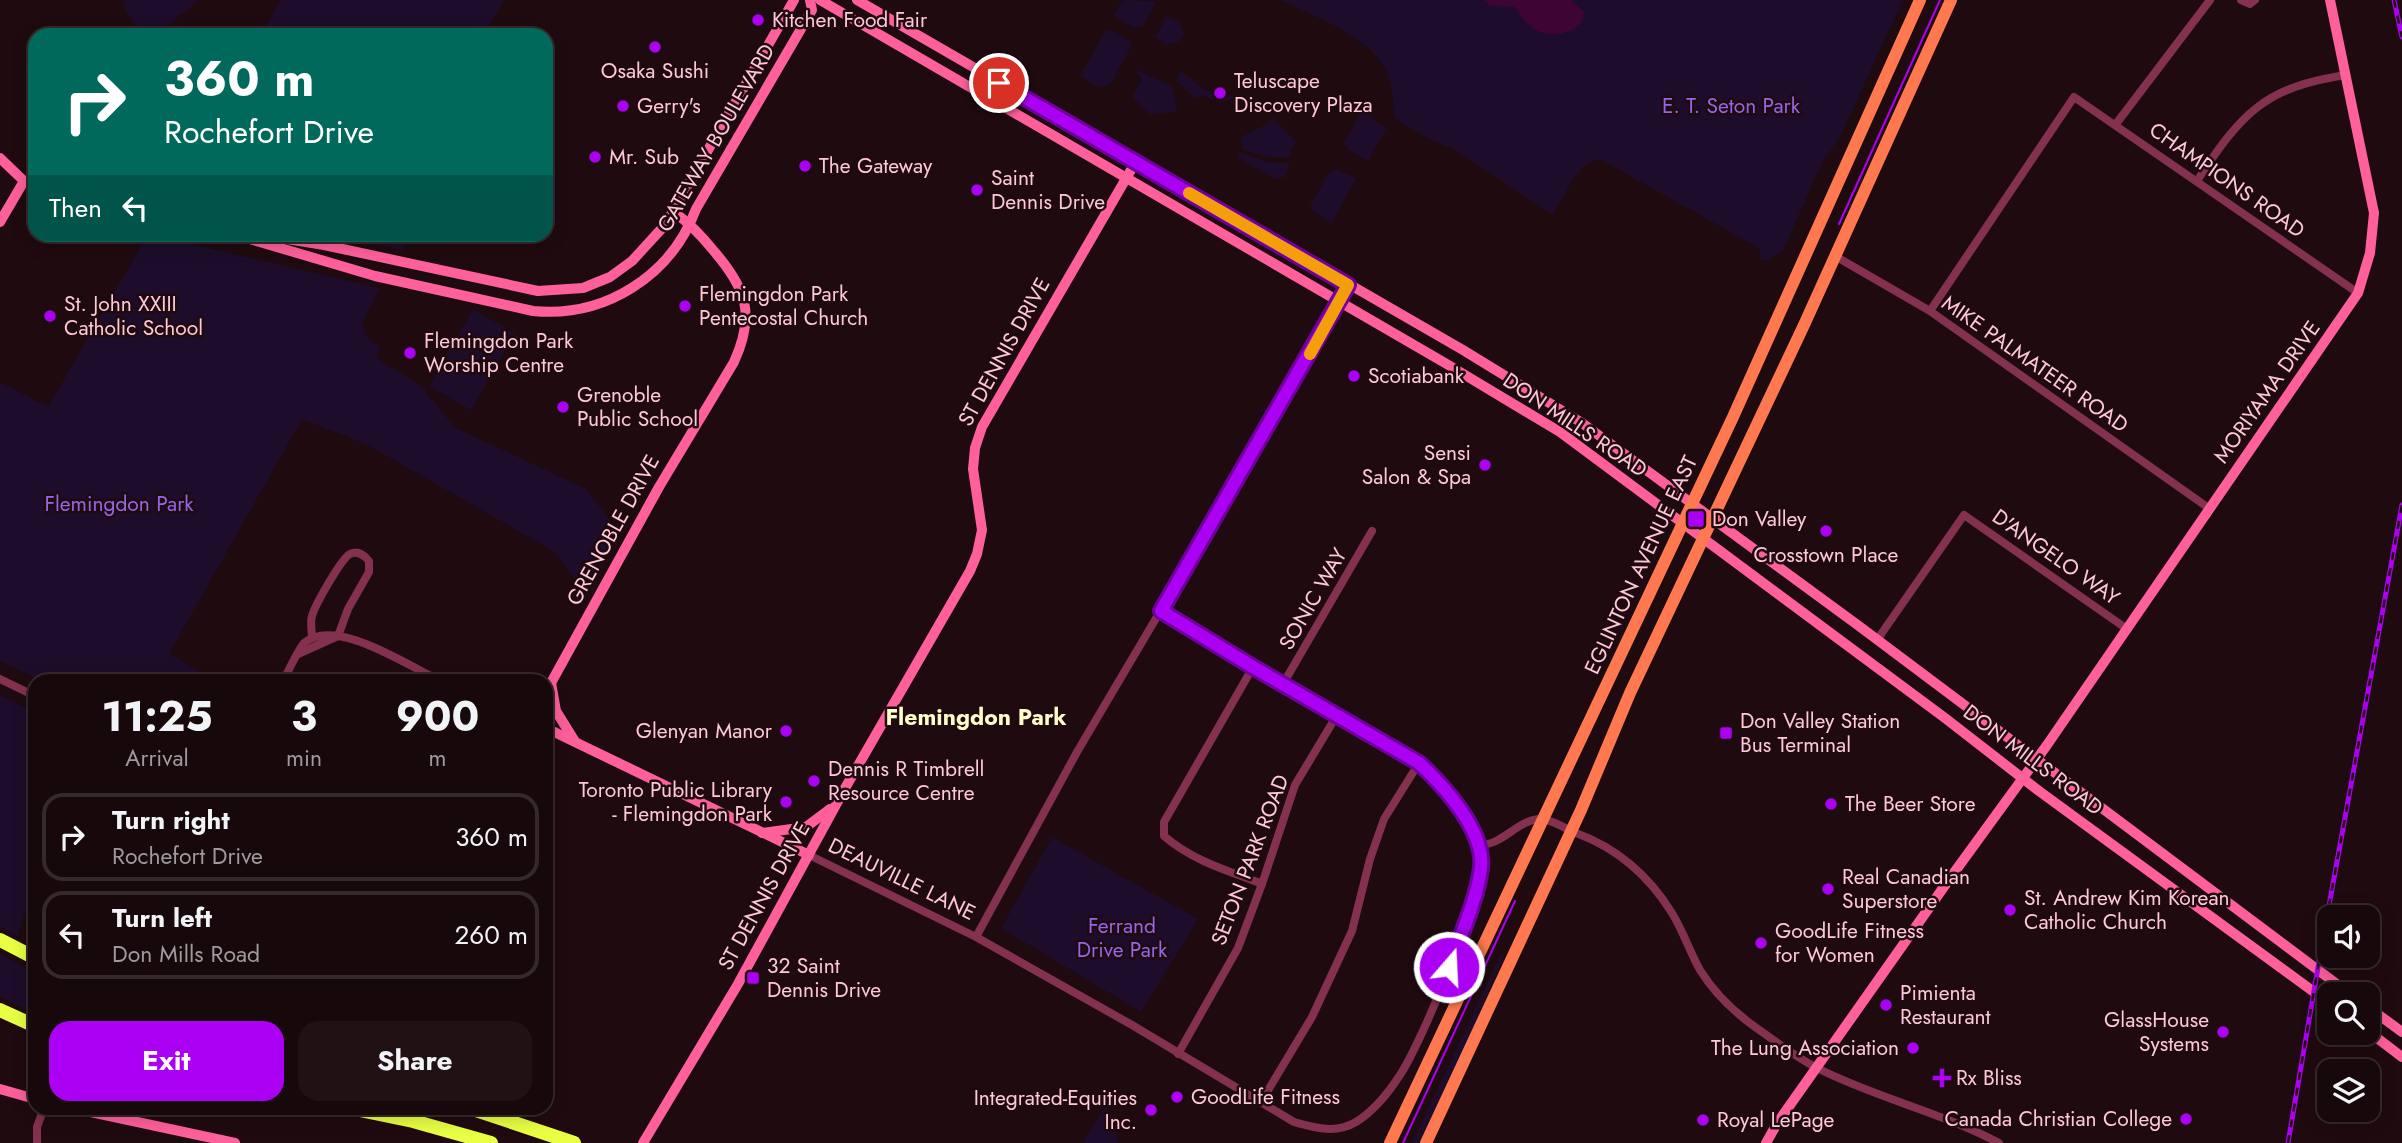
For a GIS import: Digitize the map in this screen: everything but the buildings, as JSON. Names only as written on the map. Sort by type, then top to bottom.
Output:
[{"type":"highway","points":[[0,940],[28,954]]},
{"type":"highway","points":[[0,1010],[28,1023]]},
{"type":"highway","points":[[384,1115],[491,1143]]},
{"type":"highway","points":[[491,1115],[574,1143]]},
{"type":"main road","name":"EGLINTON AVENUE EAST","points":[[1390,1143],[1692,504],[1920,0]]},
{"type":"main road","name":"EGLINTON AVENUE EAST","points":[[1426,1143],[1571,831],[1630,693],[1835,256],[1951,0]]},
{"type":"street","name":"GATEWAY BOULEVARD","points":[[306,242],[538,291],[583,288],[598,283],[622,270],[641,252],[674,212],[794,0]]},
{"type":"street","name":"GATEWAY BOULEVARD","points":[[260,242],[354,270],[533,311],[556,312],[595,306],[625,292],[655,270],[676,248],[812,10],[810,0]]},
{"type":"street","name":"DON MILLS ROAD","points":[[820,0],[1560,432],[2317,994]]},
{"type":"street","name":"DON MILLS ROAD","points":[[857,0],[1135,163],[1463,350],[1582,423],[2334,982]]},
{"type":"street","points":[[2116,124],[2210,0]]},
{"type":"street","points":[[2241,0],[2250,4],[2255,0]]},
{"type":"street","name":"MORIYAMA DRIVE","points":[[1766,1143],[1816,1068],[2127,629],[2358,293],[2370,253],[2374,213],[2330,0]]},
{"type":"street","points":[[752,74],[770,82]]},
{"type":"street","points":[[2197,181],[2240,121],[2262,102],[2293,87],[2346,75]]},
{"type":"street","name":"CHAMPIONS ROAD","points":[[1930,311],[2074,97],[2358,293]]},
{"type":"street","points":[[0,158],[28,182]]},
{"type":"street","name":"ST DENNIS DRIVE","points":[[643,1143],[738,984],[844,790],[974,563],[982,530],[973,462],[982,427],[1135,163]]},
{"type":"street","points":[[0,222],[28,184]]},
{"type":"street","name":"GRENOBLE DRIVE","points":[[553,678],[659,487],[734,362],[743,340],[745,307],[737,280],[690,225],[674,212]]},
{"type":"street","name":"MIKE PALMATEER ROAD","points":[[1835,256],[1930,311],[2210,509]]},
{"type":"street","points":[[440,291],[444,271]]},
{"type":"street","points":[[976,937],[1077,752],[1348,285]]},
{"type":"street","name":"D'ANGELO WAY","points":[[1877,640],[1964,515],[2127,629]]},
{"type":"street","name":"SONIC WAY","points":[[1283,684],[1372,531]]},
{"type":"street","points":[[298,654],[338,636],[348,609],[369,572],[369,561],[361,554],[354,553],[347,557],[333,579],[311,619],[312,638]]},
{"type":"street","points":[[1161,611],[1419,763],[1442,784],[1479,845],[1492,843],[1529,822],[1545,819],[1616,852],[1644,876],[1673,915],[1700,970],[1724,1000],[1748,1021],[1816,1068],[1882,1097],[1943,1117],[1999,1143]]},
{"type":"street","points":[[287,674],[300,647],[312,638],[326,635],[360,642],[426,674]]},
{"type":"street","points":[[1253,667],[1164,822],[1164,836],[1179,849],[1212,866],[1262,884]]},
{"type":"street","points":[[0,679],[28,693]]},
{"type":"street","points":[[553,702],[575,742]]},
{"type":"street","name":"SETON PARK ROAD","points":[[1178,1054],[1238,948],[1295,785],[1337,715]]},
{"type":"street","name":"DEAUVILLE LANE","points":[[553,732],[976,937],[1073,991],[1294,1122],[1318,1129],[1338,1129],[1357,1121],[1380,1102],[1401,1073],[1449,967],[1477,885],[1481,867],[1479,845]]},
{"type":"street","points":[[1261,1102],[1312,1017],[1352,931],[1370,859],[1384,819],[1419,763]]},
{"type":"street","points":[[761,834],[797,830],[812,825],[830,810],[844,790]]},
{"type":"street","points":[[2380,1016],[2402,1032]]},
{"type":"street","points":[[2380,1040],[2402,1057]]},
{"type":"street","points":[[0,1089],[28,1097]]},
{"type":"street","points":[[37,1143],[37,1127],[41,1115]]},
{"type":"street","points":[[104,1115],[234,1143]]},
{"type":"green space","points":[[122,0],[199,0],[167,26],[169,28],[139,28],[126,11]]},
{"type":"green space","points":[[281,0],[504,0],[488,28],[265,28]]},
{"type":"green space","points":[[1123,0],[1154,1],[1155,4],[1143,26],[1134,28],[1113,15]]},
{"type":"green space","name":"E. T. Seton Park","points":[[1281,0],[1903,0],[1840,137],[1823,161],[1783,250],[1770,260],[1761,260],[1760,250],[1755,246],[1600,159],[1584,166],[1578,173],[1553,215],[1457,151],[1427,138],[1395,118],[1388,75],[1369,49],[1342,30]]},
{"type":"green space","points":[[1167,16],[1179,22],[1184,34],[1180,41],[1167,45],[1155,37]]},
{"type":"green space","points":[[1106,30],[1130,41],[1131,47],[1110,85],[1099,88],[1080,76]]},
{"type":"green space","points":[[1138,70],[1173,87],[1177,111],[1151,115],[1135,100],[1133,96],[1142,78],[1136,73]]},
{"type":"green space","points":[[1180,70],[1205,90],[1236,97],[1220,103],[1204,96],[1195,98],[1177,81]]},
{"type":"green space","points":[[1361,112],[1387,128],[1368,161],[1349,150],[1347,145],[1343,145]]},
{"type":"green space","points":[[1273,117],[1296,142],[1290,157],[1267,157],[1242,149],[1241,137],[1267,124]]},
{"type":"green space","points":[[1239,152],[1266,162],[1290,163],[1285,177],[1275,179],[1238,158]]},
{"type":"green space","points":[[1336,169],[1356,178],[1332,223],[1310,207],[1328,174]]},
{"type":"green space","name":"Flemingdon Park","points":[[143,242],[182,242],[379,288],[362,324],[367,338],[380,347],[377,358],[422,387],[454,427],[586,489],[619,532],[586,594],[555,552],[368,445],[302,419],[169,654],[205,674],[28,674],[0,661],[0,382],[48,407]]},
{"type":"green space","points":[[363,242],[409,242],[403,250]]},
{"type":"green space","points":[[473,309],[515,333],[471,410],[429,386]]},
{"type":"green space","points":[[0,695],[28,709],[28,908],[17,936],[0,926]]},
{"type":"green space","name":"Ferrand Drive Park","points":[[1052,837],[1198,919],[1141,1012],[1001,928]]},
{"type":"green space","points":[[0,954],[28,969],[28,1010],[0,997]]},
{"type":"green space","points":[[1501,954],[1504,955],[1442,1097],[1418,1143],[1412,1143]]},
{"type":"green space","points":[[1106,1104],[1118,1143],[1083,1143]]},
{"type":"shaded area","points":[[1484,0],[1571,0],[1584,12],[1578,26],[1572,30],[1548,34],[1531,27],[1515,7],[1490,5]]},
{"type":"tram line","points":[[1839,224],[1940,0]]},
{"type":"tram line","points":[[1403,1143],[1515,901]]},
{"type":"railway","points":[[2394,0],[2402,37]]},
{"type":"railway","points":[[2288,1143],[2402,505]]},
{"type":"slow traffic","points":[[1189,193],[1348,285],[1310,354]]},
{"type":"place","name":"Kitchen Food Fair","points":[[758,20]]},
{"type":"place","name":"Osaka Sushi","points":[[655,47]]},
{"type":"place","name":"Teluscape Discovery Plaza","points":[[1220,93]]},
{"type":"place","name":"Gerry's","points":[[623,106]]},
{"type":"place","name":"Mr. Sub","points":[[595,157]]},
{"type":"place","name":"The Gateway","points":[[805,166]]},
{"type":"place","name":"Saint Dennis Drive","points":[[977,190]]},
{"type":"place","name":"Flemingdon Park Pentecostal Church","points":[[685,306]]},
{"type":"place","name":"St. John XXIII Catholic School","points":[[50,316]]},
{"type":"place","name":"Flemingdon Park Worship Centre","points":[[410,353]]},
{"type":"place","name":"Scotiabank","points":[[1354,376]]},
{"type":"place","name":"Grenoble Public School","points":[[563,407]]},
{"type":"place","name":"Sensi Salon & Spa","points":[[1485,465]]},
{"type":"place","name":"Don Valley","points":[[1696,519]]},
{"type":"place","name":"Crosstown Place","points":[[1826,531]]},
{"type":"place","name":"Glenyan Manor","points":[[786,731]]},
{"type":"place","name":"Don Valley Station Bus Terminal","points":[[1726,733]]},
{"type":"place","name":"Dennis R Timbrell Resource Centre","points":[[814,781]]},
{"type":"place","name":"Toronto Public Library - Flemingdon Park","points":[[786,802]]},
{"type":"place","name":"The Beer Store","points":[[1831,804]]},
{"type":"place","name":"Real Canadian Superstore","points":[[1828,889]]},
{"type":"place","name":"St. Andrew Kim Korean Catholic Church","points":[[2010,910]]},
{"type":"place","name":"GoodLife Fitness for Women","points":[[1761,943]]},
{"type":"place","name":"32 Saint Dennis Drive","points":[[753,978]]},
{"type":"place","name":"Pimienta Restaurant","points":[[1886,1005]]},
{"type":"place","name":"GlassHouse Systems","points":[[2223,1032]]},
{"type":"place","name":"The Lung Association","points":[[1913,1048]]},
{"type":"place","name":"Rx Bliss","points":[[1942,1078]]},
{"type":"place","name":"GoodLife Fitness","points":[[1177,1097]]},
{"type":"place","name":"Integrated-Equities Inc.","points":[[1151,1110]]},
{"type":"place","name":"Canada Christian College","points":[[2186,1119]]},
{"type":"place","name":"Royal LePage","points":[[1703,1120]]},
{"type":"district","name":"Flemingdon Park","points":[[976,717]]},
{"type":"route","points":[[999,83],[1348,285],[1161,611],[1419,763],[1442,784],[1465,818],[1481,854],[1477,885],[1449,967]]}]
